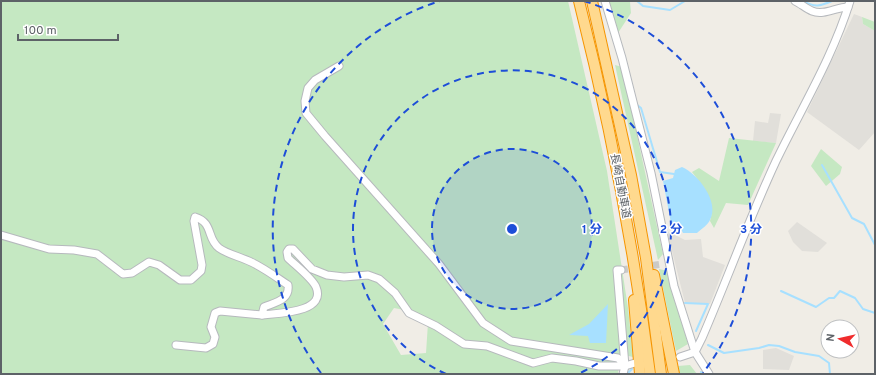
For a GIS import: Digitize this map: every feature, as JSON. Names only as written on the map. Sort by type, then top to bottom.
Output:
[{"type":"highway","name":"長崎自動車道","points":[[580,1],[601,89],[627,219],[650,374]]},
{"type":"highway","name":"長崎自動車道","points":[[592,1],[622,131],[646,258],[662,374]]},
{"type":"highway","points":[[622,131],[674,374]]},
{"type":"highway","points":[[627,219],[640,374]]},
{"type":"street","points":[[605,1],[622,58],[651,173],[666,264],[695,352],[709,374]]},
{"type":"street","points":[[796,1],[813,12],[823,13],[849,4]]},
{"type":"street","points":[[680,357],[695,352],[709,322],[751,217],[775,162],[833,45],[849,4]]},
{"type":"street","points":[[339,66],[315,80],[308,88],[305,101],[306,113],[324,136],[438,264],[483,323],[511,341],[618,358],[625,366]]},
{"type":"street","points":[[1,235],[49,249],[74,250],[97,254],[123,274],[132,273],[149,262],[159,265],[180,280],[191,280],[201,271],[202,265],[194,221],[196,217],[202,219],[208,225],[212,239],[219,248],[253,263],[288,285],[289,292],[286,298],[264,307],[262,315]]},
{"type":"street","points":[[176,345],[206,348],[213,344],[215,337],[211,327],[215,313],[220,311],[262,315],[305,309],[314,303],[317,294],[315,286],[288,258],[287,252],[289,248],[292,249],[312,269],[327,275],[344,277],[368,275],[379,279],[395,293],[409,313],[436,326],[464,344],[487,346],[533,363],[552,358],[599,366],[625,366],[635,363]]},
{"type":"street","points":[[621,270],[617,270],[625,366],[623,374]]},
{"type":"shaded area","points":[[854,14],[862,17],[863,24],[875,31],[875,132],[859,150],[807,112]]},
{"type":"shaded area","points":[[770,113],[781,114],[776,143],[753,141],[755,121],[768,123]]},
{"type":"shaded area","points":[[797,222],[827,243],[818,252],[802,251],[793,242],[788,231]]},
{"type":"shaded area","points":[[667,231],[685,240],[701,239],[703,257],[725,265],[710,304],[685,303]]},
{"type":"shaded area","points":[[776,348],[794,356],[789,370],[763,369],[763,350]]},
{"type":"green space","points":[[1,1],[568,1],[607,171],[628,308],[633,357],[620,354],[618,374],[1,374]],"holes":[[[394,308],[415,312],[428,323],[426,353],[401,355],[383,324]]]},
{"type":"green space","points":[[608,1],[634,1],[630,2],[631,13],[618,33]]},
{"type":"green space","points":[[862,17],[875,22],[875,31],[863,24]]},
{"type":"green space","points":[[615,65],[622,67],[663,254],[658,260]]},
{"type":"green space","points":[[729,138],[776,143],[748,205],[726,203],[714,228],[710,221],[710,200],[705,189],[692,172],[699,168],[719,181]]},
{"type":"green space","points":[[821,149],[842,167],[840,174],[826,186],[811,166]]},
{"type":"green space","points":[[659,269],[668,271],[688,344],[676,351]]},
{"type":"green space","points":[[690,365],[697,374],[679,374],[678,366]]},
{"type":"water","points":[[682,167],[701,182],[710,197],[712,205],[712,213],[709,222],[697,233],[683,233],[680,227],[671,223],[663,181],[673,178],[675,170]]},
{"type":"water","points":[[608,304],[606,343],[590,343],[588,336],[569,335],[589,324]]},
{"type":"waterway","points":[[637,1],[643,6],[670,10],[685,1]]},
{"type":"waterway","points":[[804,1],[811,5],[818,6],[832,1]]},
{"type":"waterway","points":[[636,104],[641,108],[660,172],[674,174]]},
{"type":"waterway","points":[[822,165],[852,218],[864,224],[875,245]]},
{"type":"waterway","points":[[781,291],[816,307],[829,298],[834,298],[840,291],[855,298],[863,309],[875,313]]},
{"type":"waterway","points":[[685,303],[708,304],[696,331]]},
{"type":"waterway","points":[[708,345],[724,353],[759,348],[769,345],[779,346],[795,352],[819,356],[829,363],[830,374]]},
{"type":"waterway","points":[[627,374],[632,369]]},
{"type":"tunnel","points":[[621,270],[662,264]]}]
